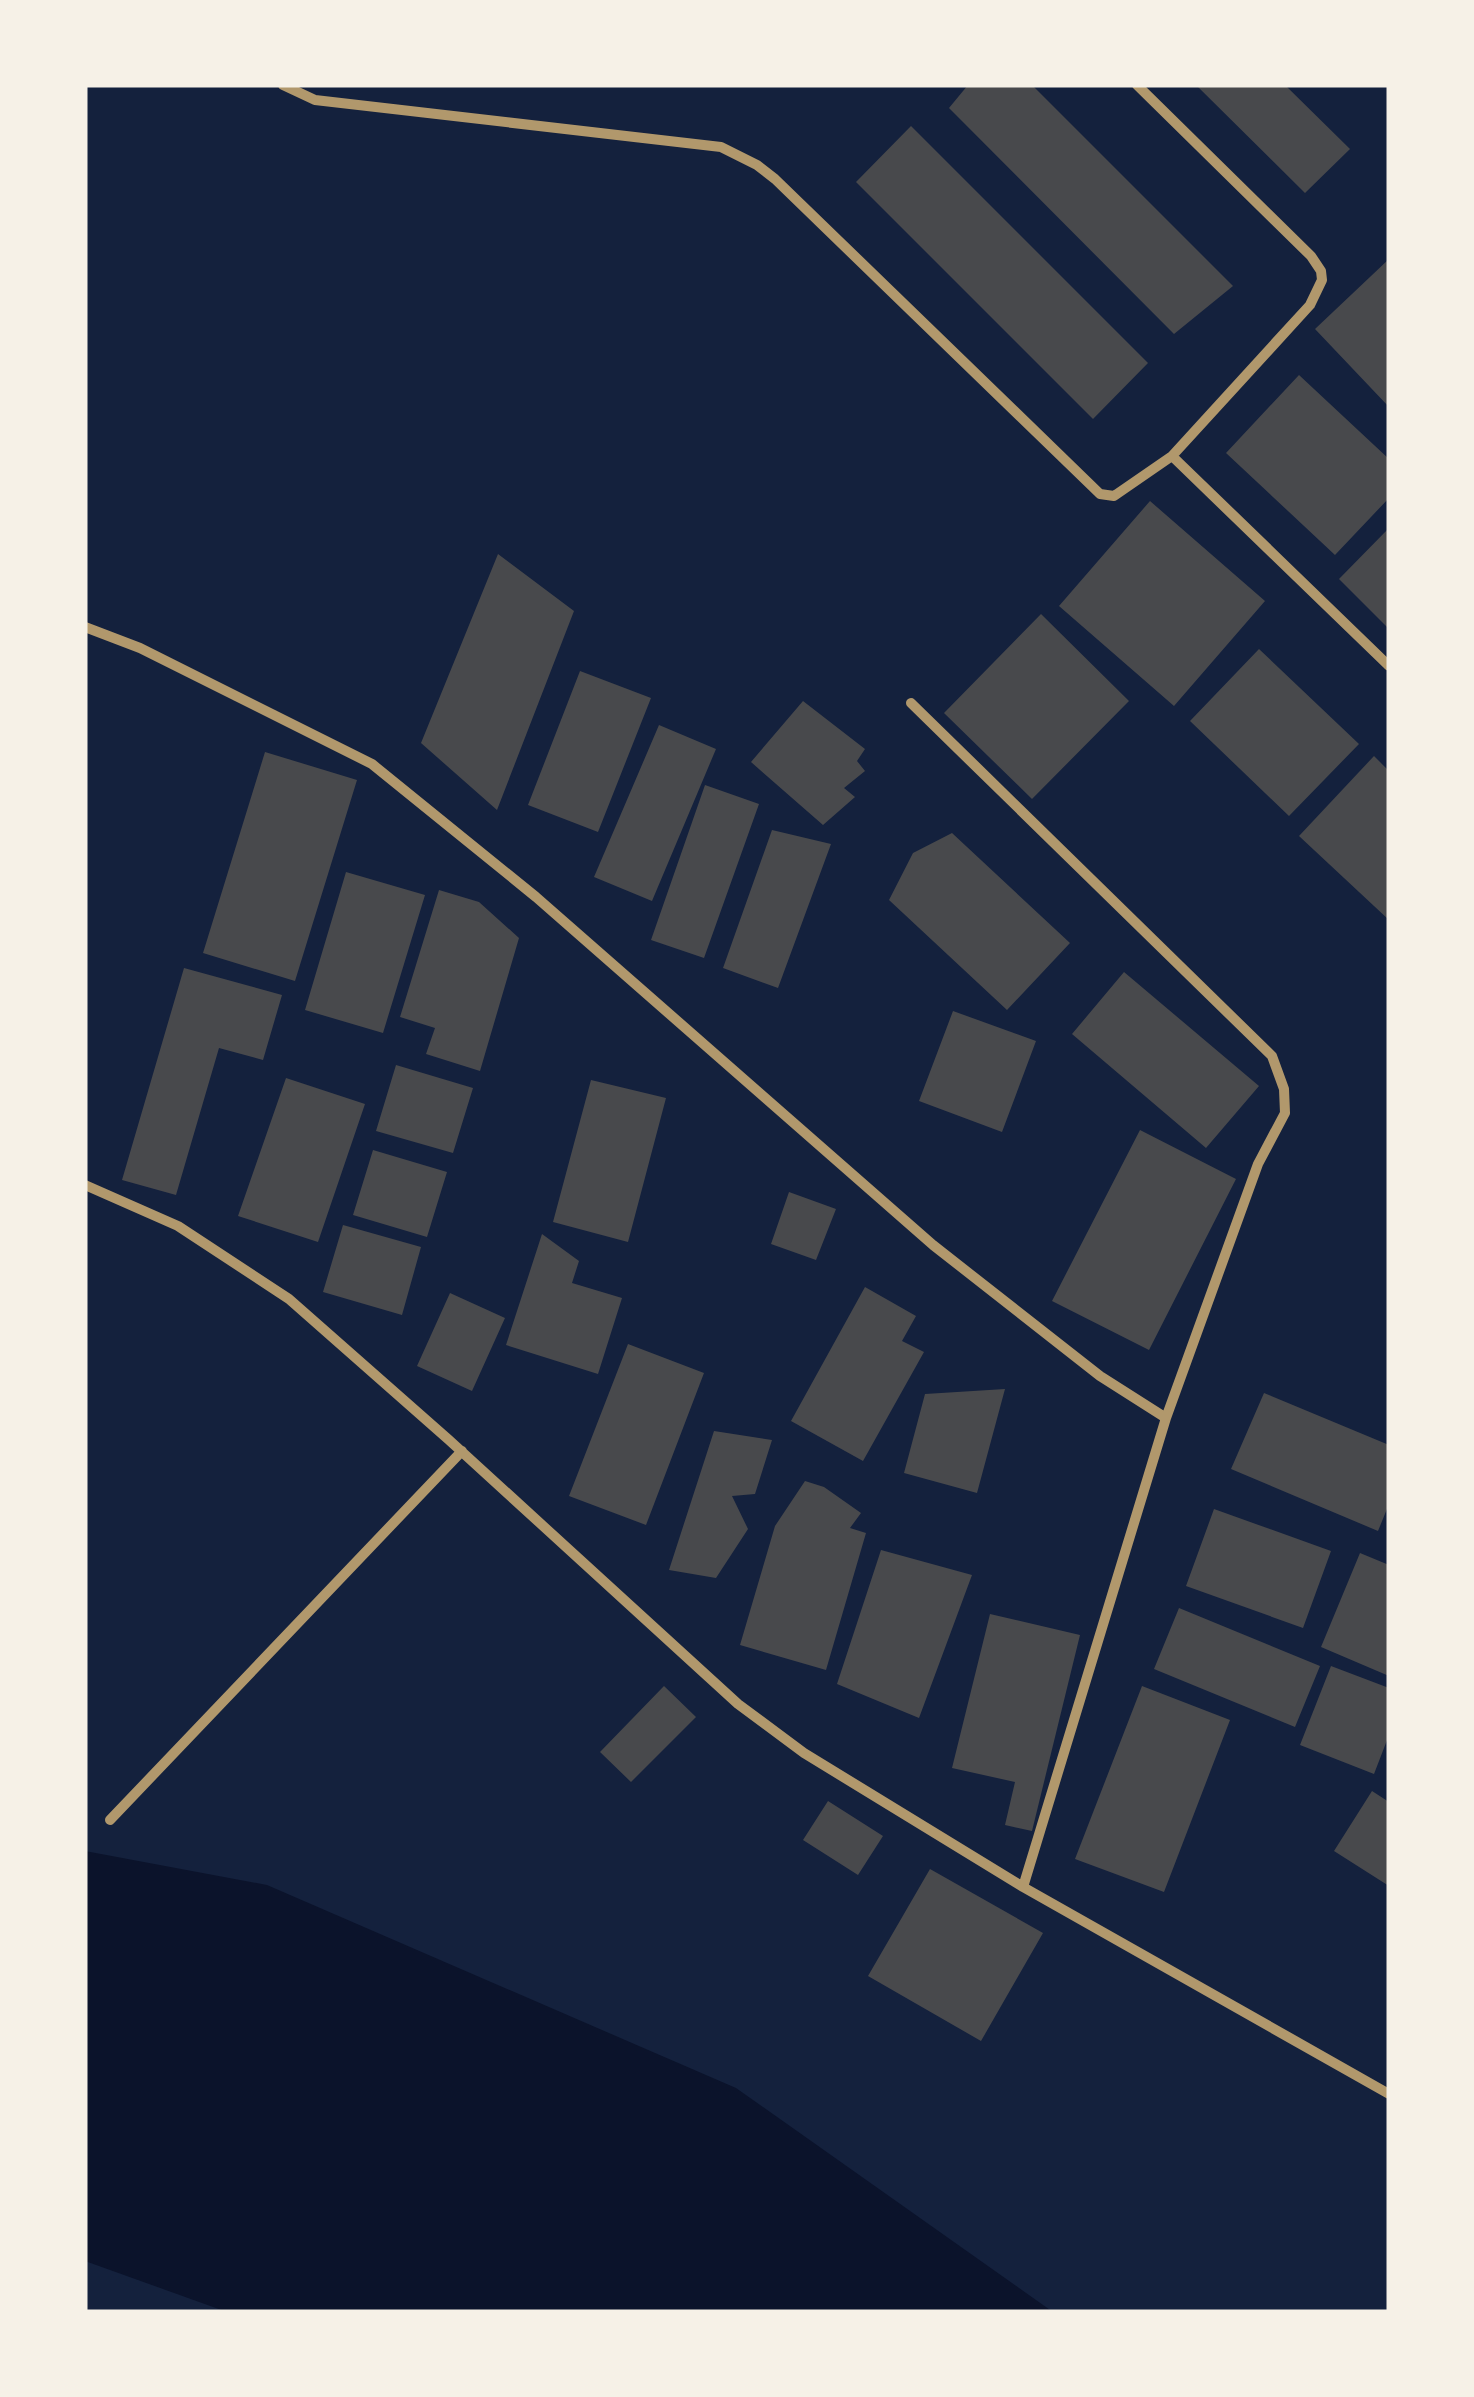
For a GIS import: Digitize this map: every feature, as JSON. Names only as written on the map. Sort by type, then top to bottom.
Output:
[{"type":"street","points":[[283,85],[315,100],[721,146],[757,165],[775,180],[1100,494],[1114,496],[1172,456],[1310,305],[1322,280],[1321,270],[1296,238],[1137,85]]},
{"type":"street","points":[[1172,456],[1389,666]]},
{"type":"street","points":[[85,626],[140,648],[372,764],[536,898],[961,1268],[1100,1376],[1166,1418]]},
{"type":"street","points":[[911,704],[1272,1056],[1284,1089],[1285,1113],[1258,1164],[1166,1418],[1024,1887]]},
{"type":"street","points":[[85,1185],[178,1226],[289,1299],[462,1451],[738,1704],[804,1753],[1024,1887],[1389,2094]]},
{"type":"street","points":[[110,1820],[462,1451]]},
{"type":"water","points":[[85,1851],[267,1885],[736,2088],[1053,2312],[227,2312],[85,2261]]},
{"type":"building","points":[[968,85],[1032,85],[1233,286],[1174,334],[949,108]]},
{"type":"building","points":[[1196,85],[1285,85],[1350,149],[1305,193]]},
{"type":"building","points":[[911,126],[1148,363],[1093,419],[856,182]]},
{"type":"building","points":[[1389,259],[1389,407],[1315,329]]},
{"type":"building","points":[[1299,375],[1389,459],[1389,498],[1335,555],[1226,453]]},
{"type":"building","points":[[1150,501],[1265,601],[1174,706],[1059,606]]},
{"type":"building","points":[[1389,528],[1389,629],[1339,579]]},
{"type":"building","points":[[498,554],[574,611],[497,810],[421,743]]},
{"type":"building","points":[[1041,614],[1129,701],[1032,799],[944,713]]},
{"type":"building","points":[[1259,649],[1359,744],[1289,816],[1190,721]]},
{"type":"building","points":[[580,671],[651,698],[598,832],[528,805]]},
{"type":"building","points":[[803,701],[865,749],[857,761],[865,771],[844,788],[855,797],[823,825],[751,762]]},
{"type":"building","points":[[659,725],[716,749],[652,901],[594,877]]},
{"type":"building","points":[[265,752],[357,780],[295,981],[203,953]]},
{"type":"building","points":[[1374,756],[1389,771],[1389,920],[1299,836]]},
{"type":"building","points":[[705,785],[759,804],[704,958],[651,940]]},
{"type":"building","points":[[772,830],[831,844],[778,988],[723,968]]},
{"type":"building","points":[[952,833],[1070,943],[1007,1010],[889,900],[913,853]]},
{"type":"building","points":[[346,872],[425,895],[383,1033],[305,1010]]},
{"type":"building","points":[[439,890],[479,902],[519,938],[480,1071],[426,1054],[435,1028],[400,1017]]},
{"type":"building","points":[[184,968],[282,995],[263,1060],[219,1048],[176,1195],[122,1180]]},
{"type":"building","points":[[1124,972],[1259,1086],[1206,1148],[1072,1034]]},
{"type":"building","points":[[953,1011],[1036,1041],[1002,1132],[919,1101]]},
{"type":"building","points":[[396,1065],[473,1088],[453,1153],[376,1131]]},
{"type":"building","points":[[286,1078],[365,1104],[318,1242],[238,1216]]},
{"type":"building","points":[[591,1080],[666,1098],[628,1242],[553,1222]]},
{"type":"building","points":[[1140,1130],[1236,1179],[1149,1350],[1052,1301]]},
{"type":"building","points":[[373,1150],[447,1172],[427,1237],[353,1215]]},
{"type":"building","points":[[789,1192],[836,1209],[816,1260],[771,1244]]},
{"type":"building","points":[[343,1225],[421,1247],[402,1315],[323,1292]]},
{"type":"building","points":[[542,1234],[579,1261],[572,1283],[622,1298],[598,1374],[506,1345]]},
{"type":"building","points":[[865,1287],[916,1316],[902,1341],[924,1352],[863,1461],[791,1421]]},
{"type":"building","points":[[450,1293],[505,1318],[472,1391],[417,1366]]},
{"type":"building","points":[[628,1344],[704,1373],[646,1525],[569,1496]]},
{"type":"building","points":[[1005,1389],[977,1493],[904,1473],[925,1394]]},
{"type":"building","points":[[1264,1393],[1389,1445],[1389,1504],[1378,1531],[1231,1469]]},
{"type":"building","points":[[714,1431],[772,1440],[755,1494],[732,1496],[748,1529],[716,1578],[669,1570]]},
{"type":"building","points":[[805,1481],[824,1487],[861,1513],[850,1528],[866,1533],[826,1670],[740,1645],[775,1526]]},
{"type":"building","points":[[1214,1509],[1331,1551],[1303,1628],[1186,1586]]},
{"type":"building","points":[[881,1550],[972,1575],[919,1718],[837,1684]]},
{"type":"building","points":[[1360,1553],[1389,1565],[1389,1676],[1321,1647]]},
{"type":"building","points":[[1179,1608],[1320,1666],[1295,1727],[1154,1669]]},
{"type":"building","points":[[990,1614],[1080,1635],[1032,1831],[1005,1825],[1015,1782],[952,1768]]},
{"type":"building","points":[[1331,1666],[1389,1688],[1389,1735],[1374,1774],[1300,1745]]},
{"type":"building","points":[[664,1686],[696,1717],[631,1782],[600,1752]]},
{"type":"building","points":[[1142,1686],[1230,1720],[1164,1892],[1075,1859]]},
{"type":"building","points":[[1372,1791],[1389,1802],[1389,1886],[1334,1851]]},
{"type":"building","points":[[828,1801],[883,1836],[858,1875],[803,1840]]},
{"type":"building","points":[[930,1869],[1043,1933],[981,2041],[868,1976]]}]
